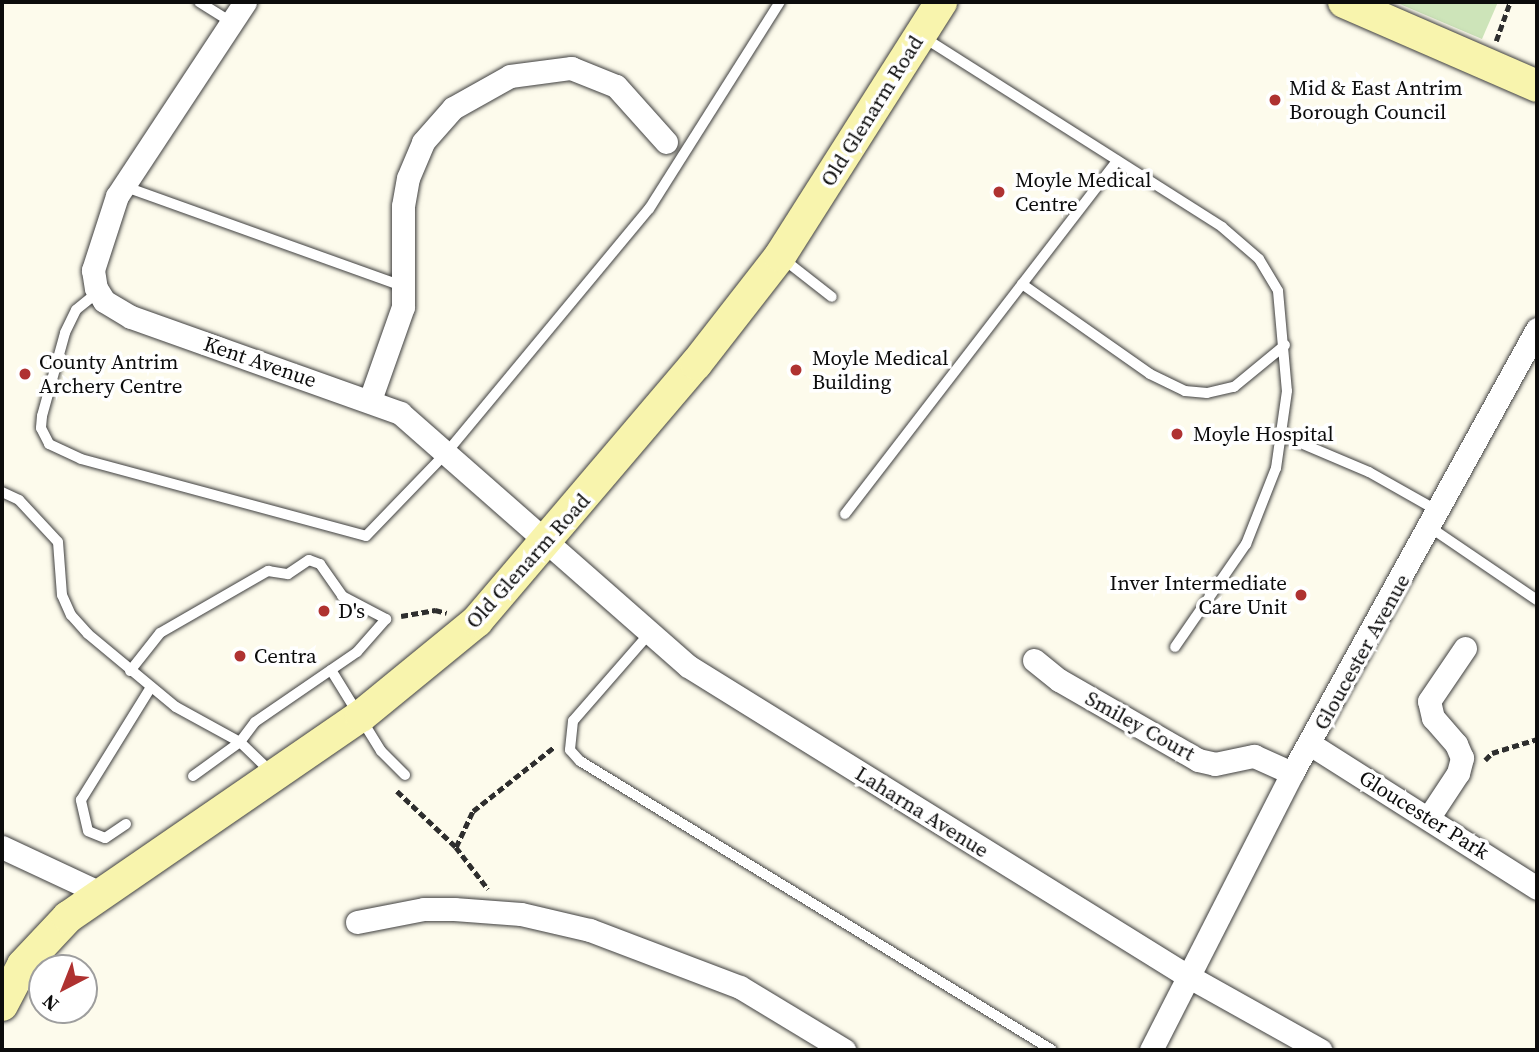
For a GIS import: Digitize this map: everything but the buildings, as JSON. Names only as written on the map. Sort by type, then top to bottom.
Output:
[{"type":"street","points":[[98,292],[93,270],[122,186],[245,2]]},
{"type":"street","name":"Old Glenarm Road","points":[[4,991],[40,945],[100,893],[361,716],[477,621],[547,543],[780,256],[941,2]]},
{"type":"street","points":[[1344,2],[1537,86]]},
{"type":"street","points":[[370,400],[400,321],[405,287],[403,199],[417,153],[443,117],[484,87],[539,69],[565,68],[591,74],[630,98],[666,142]]},
{"type":"street","name":"Kent Avenue","points":[[98,292],[119,312],[400,413],[547,543]]},
{"type":"street","name":"Gloucester Avenue","points":[[1151,1050],[1186,975],[1293,773],[1436,520],[1537,329]]},
{"type":"street","name":"Laharna Avenue","points":[[547,543],[648,635],[714,683],[1186,975],[1320,1050]]},
{"type":"street","points":[[1429,817],[1458,773],[1462,758],[1454,741],[1433,719],[1429,701],[1465,648]]},
{"type":"street","name":"Smiley Court","points":[[1034,660],[1059,680],[1198,760],[1215,764],[1254,755],[1293,773]]},
{"type":"street","name":"Gloucester Park","points":[[1310,744],[1429,817],[1537,888]]},
{"type":"street","points":[[2,847],[100,893]]},
{"type":"street","points":[[357,922],[424,909],[454,909],[521,914],[590,930],[740,987],[844,1050]]},
{"type":"lane","points":[[199,2],[231,22]]},
{"type":"lane","points":[[98,292],[70,321],[42,416],[43,436],[60,450],[366,536],[447,452],[649,209],[780,2]]},
{"type":"lane","points":[[920,35],[1222,227],[1259,259],[1278,291],[1285,345],[1284,436],[1268,493],[1246,544],[1175,647]]},
{"type":"lane","points":[[845,514],[1116,161]]},
{"type":"lane","points":[[122,186],[405,287]]},
{"type":"lane","points":[[780,256],[832,297]]},
{"type":"lane","points":[[1022,284],[1150,374],[1185,391],[1207,393],[1234,387],[1285,345]]},
{"type":"lane","points":[[1284,436],[1369,472],[1436,520],[1537,600]]},
{"type":"lane","points":[[2,492],[19,500],[58,542],[62,595],[71,615],[130,671],[176,707],[240,742],[273,774]]},
{"type":"lane","points":[[130,671],[160,633],[268,571],[288,574],[309,561],[320,564],[342,596],[386,619],[356,652],[255,722],[240,742],[192,776]]},
{"type":"lane","points":[[648,635],[573,721],[568,737],[570,750],[580,761],[1052,1050]]},
{"type":"lane","points":[[331,670],[381,751],[405,775]]},
{"type":"lane","points":[[126,824],[105,838],[88,831],[81,800],[151,687]]},
{"type":"path","points":[[1489,65],[1510,2]]},
{"type":"path","points":[[386,619],[435,610],[477,621]]},
{"type":"path","points":[[456,847],[473,811],[568,737]]},
{"type":"path","points":[[1479,767],[1492,752],[1537,739]]},
{"type":"path","points":[[397,791],[456,847],[487,888]]},
{"type":"green space","points":[[1395,2],[1498,2],[1482,39]]},
{"type":"place","name":"Mid & East Antrim Borough Council","points":[[1275,100]]},
{"type":"place","name":"Moyle Medical Centre","points":[[999,192]]},
{"type":"place","name":"Moyle Medical Building","points":[[796,370]]},
{"type":"place","name":"County Antrim Archery Centre","points":[[25,374]]},
{"type":"place","name":"Moyle Hospital","points":[[1177,434]]},
{"type":"place","name":"Inver Intermediate Care Unit","points":[[1301,595]]},
{"type":"place","name":"D's","points":[[324,611]]},
{"type":"place","name":"Centra","points":[[240,656]]}]
